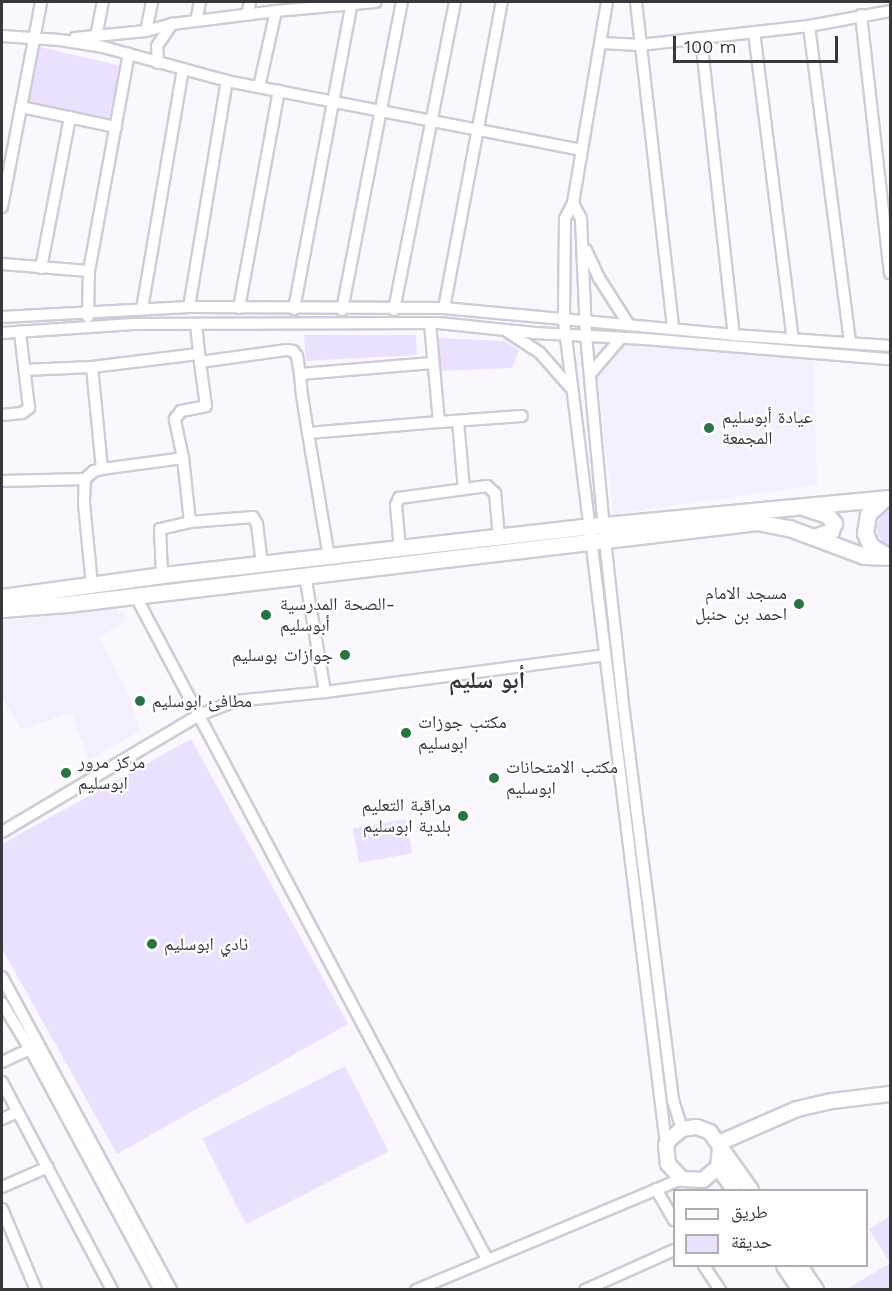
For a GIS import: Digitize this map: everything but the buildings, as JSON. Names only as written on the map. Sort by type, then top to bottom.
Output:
[{"type":"main road","points":[[2,609],[65,596],[92,585],[162,576],[329,557],[348,562],[597,534],[799,506],[887,499]]},
{"type":"main road","points":[[887,499],[868,514],[865,533],[870,544],[889,557]]},
{"type":"main road","points":[[799,506],[827,515],[834,523],[831,531],[814,537]]},
{"type":"main road","points":[[2,597],[135,595],[305,575],[400,549],[499,537],[597,534],[757,522],[789,528],[864,556],[889,557]]},
{"type":"street","points":[[2,207],[41,2]]},
{"type":"street","points":[[96,37],[103,2]]},
{"type":"street","points":[[146,32],[152,2]]},
{"type":"street","points":[[196,21],[200,2]]},
{"type":"street","points":[[247,15],[250,2]]},
{"type":"street","points":[[60,40],[146,32],[172,24],[247,15],[298,5],[376,2]]},
{"type":"street","points":[[342,310],[402,2]]},
{"type":"street","points":[[394,310],[455,2]]},
{"type":"street","points":[[444,308],[502,2]]},
{"type":"street","points":[[607,2],[573,203],[565,219],[564,321],[573,391],[597,534],[648,951],[668,1164],[682,1179]]},
{"type":"street","points":[[636,2],[673,329]]},
{"type":"street","points":[[294,309],[351,3]]},
{"type":"street","points":[[259,87],[276,10]]},
{"type":"street","points":[[601,43],[640,45],[808,26],[891,11]]},
{"type":"street","points":[[861,15],[891,273]]},
{"type":"street","points":[[158,63],[157,46],[172,24]]},
{"type":"street","points":[[808,26],[850,342]]},
{"type":"street","points":[[754,32],[793,339]]},
{"type":"street","points":[[2,36],[60,40],[129,54],[227,81],[581,150]]},
{"type":"street","points":[[701,38],[734,335]]},
{"type":"street","points":[[87,327],[89,271],[129,54]]},
{"type":"street","points":[[142,309],[183,70]]},
{"type":"street","points":[[189,307],[227,81]]},
{"type":"street","points":[[239,308],[279,91]]},
{"type":"street","points":[[21,107],[116,127]]},
{"type":"street","points":[[41,268],[70,117]]},
{"type":"street","points":[[573,203],[581,219],[583,244],[586,335],[591,373],[597,534],[605,655],[648,951],[673,1100],[682,1129]]},
{"type":"street","points":[[583,244],[599,278],[629,325]]},
{"type":"street","points":[[2,264],[89,271]]},
{"type":"street","points":[[2,316],[88,310],[189,307],[342,310],[444,308],[564,321],[891,346]]},
{"type":"street","points":[[430,323],[439,422]]},
{"type":"street","points":[[2,333],[87,327],[196,324],[430,323],[891,359]]},
{"type":"street","points":[[190,522],[183,458],[175,419],[181,411],[206,406],[196,324]]},
{"type":"street","points":[[506,330],[540,353],[565,378],[573,391]]},
{"type":"street","points":[[2,415],[22,412],[29,408],[20,332]]},
{"type":"street","points":[[591,373],[621,338]]},
{"type":"street","points":[[25,370],[92,368],[293,351],[297,356],[329,557]]},
{"type":"street","points":[[300,374],[432,363]]},
{"type":"street","points":[[92,368],[102,469]]},
{"type":"street","points":[[308,433],[522,416]]},
{"type":"street","points":[[458,421],[464,489]]},
{"type":"street","points":[[2,481],[85,479],[94,471],[102,469],[183,458]]},
{"type":"street","points":[[85,479],[84,503],[92,585]]},
{"type":"street","points":[[400,549],[396,505],[399,498],[487,486],[492,488],[499,537]]},
{"type":"street","points":[[162,576],[160,529],[190,522],[253,517],[257,524],[262,564]]},
{"type":"street","points":[[305,575],[325,692]]},
{"type":"street","points":[[135,595],[487,1259]]},
{"type":"street","points":[[2,832],[199,715],[235,701],[325,692],[605,655]]},
{"type":"street","points":[[2,977],[35,1047],[160,1290]]},
{"type":"street","points":[[2,1003],[35,1047],[171,1290]]},
{"type":"street","points":[[2,1062],[35,1047]]},
{"type":"street","points":[[2,1082],[112,1290]]},
{"type":"street","points":[[720,1146],[797,1109],[832,1101],[891,1094]]},
{"type":"street","points":[[2,1119],[18,1112]]},
{"type":"street","points":[[666,1145],[682,1129],[697,1127],[710,1132],[750,1189]]},
{"type":"street","points":[[720,1146],[718,1167],[733,1189]]},
{"type":"street","points":[[2,1187],[48,1167]]},
{"type":"street","points":[[416,1290],[438,1286],[487,1259],[682,1179],[703,1180],[718,1167]]},
{"type":"street","points":[[656,1189],[673,1217]]},
{"type":"street","points":[[2,1209],[36,1290]]},
{"type":"street","points":[[585,1290],[673,1251]]},
{"type":"street","points":[[705,1267],[718,1289]]},
{"type":"street","points":[[785,1267],[800,1290]]},
{"type":"street","points":[[801,1267],[816,1290]]},
{"type":"shaded area","name":"عيادة أبوسليم المجمعة","points":[[621,342],[814,358],[817,485],[614,514],[596,372]]},
{"type":"shaded area","points":[[114,608],[126,614],[128,619],[99,638],[128,693],[140,731],[89,760],[71,712],[22,730],[2,697],[2,621]]},
{"type":"green space","points":[[40,47],[121,66],[108,122],[27,104]]},
{"type":"green space","points":[[304,335],[416,335],[417,355],[306,361]]},
{"type":"green space","points":[[437,338],[504,341],[519,350],[512,368],[439,371]]},
{"type":"green space","points":[[890,509],[890,548],[878,536],[876,527],[883,513]]},
{"type":"green space","name":"نادي ابوسليم","points":[[191,739],[348,1024],[117,1154],[2,949],[2,844]]},
{"type":"green space","points":[[406,819],[412,853],[359,863],[353,828]]},
{"type":"green space","points":[[345,1066],[389,1152],[246,1224],[202,1139]]},
{"type":"green space","points":[[890,1216],[890,1263],[869,1229]]},
{"type":"green space","points":[[890,1263],[890,1289],[847,1289]]},
{"type":"place","name":"عيادة أبوسليم المجمعة","points":[[709,428]]},
{"type":"place","name":"مسجد الامام احمد بن حنبل","points":[[799,604]]},
{"type":"place","name":"الصحة المدرسية- أبوسليم","points":[[266,615]]},
{"type":"place","name":"جوازات بوسليم","points":[[345,655]]},
{"type":"place","name":"مطافئ ابوسليم","points":[[140,701]]},
{"type":"place","name":"مكتب جوزات ابوسليم","points":[[406,733]]},
{"type":"place","name":"مركز مرور ابوسليم","points":[[66,773]]},
{"type":"place","name":"مكتب الامتحانات ابوسليم","points":[[494,778]]},
{"type":"place","name":"مراقبة التعليم بلدية ابوسليم","points":[[463,816]]},
{"type":"place","name":"نادي ابوسليم","points":[[152,944]]},
{"type":"district","name":"أبو سليم","points":[[487,681]]}]
